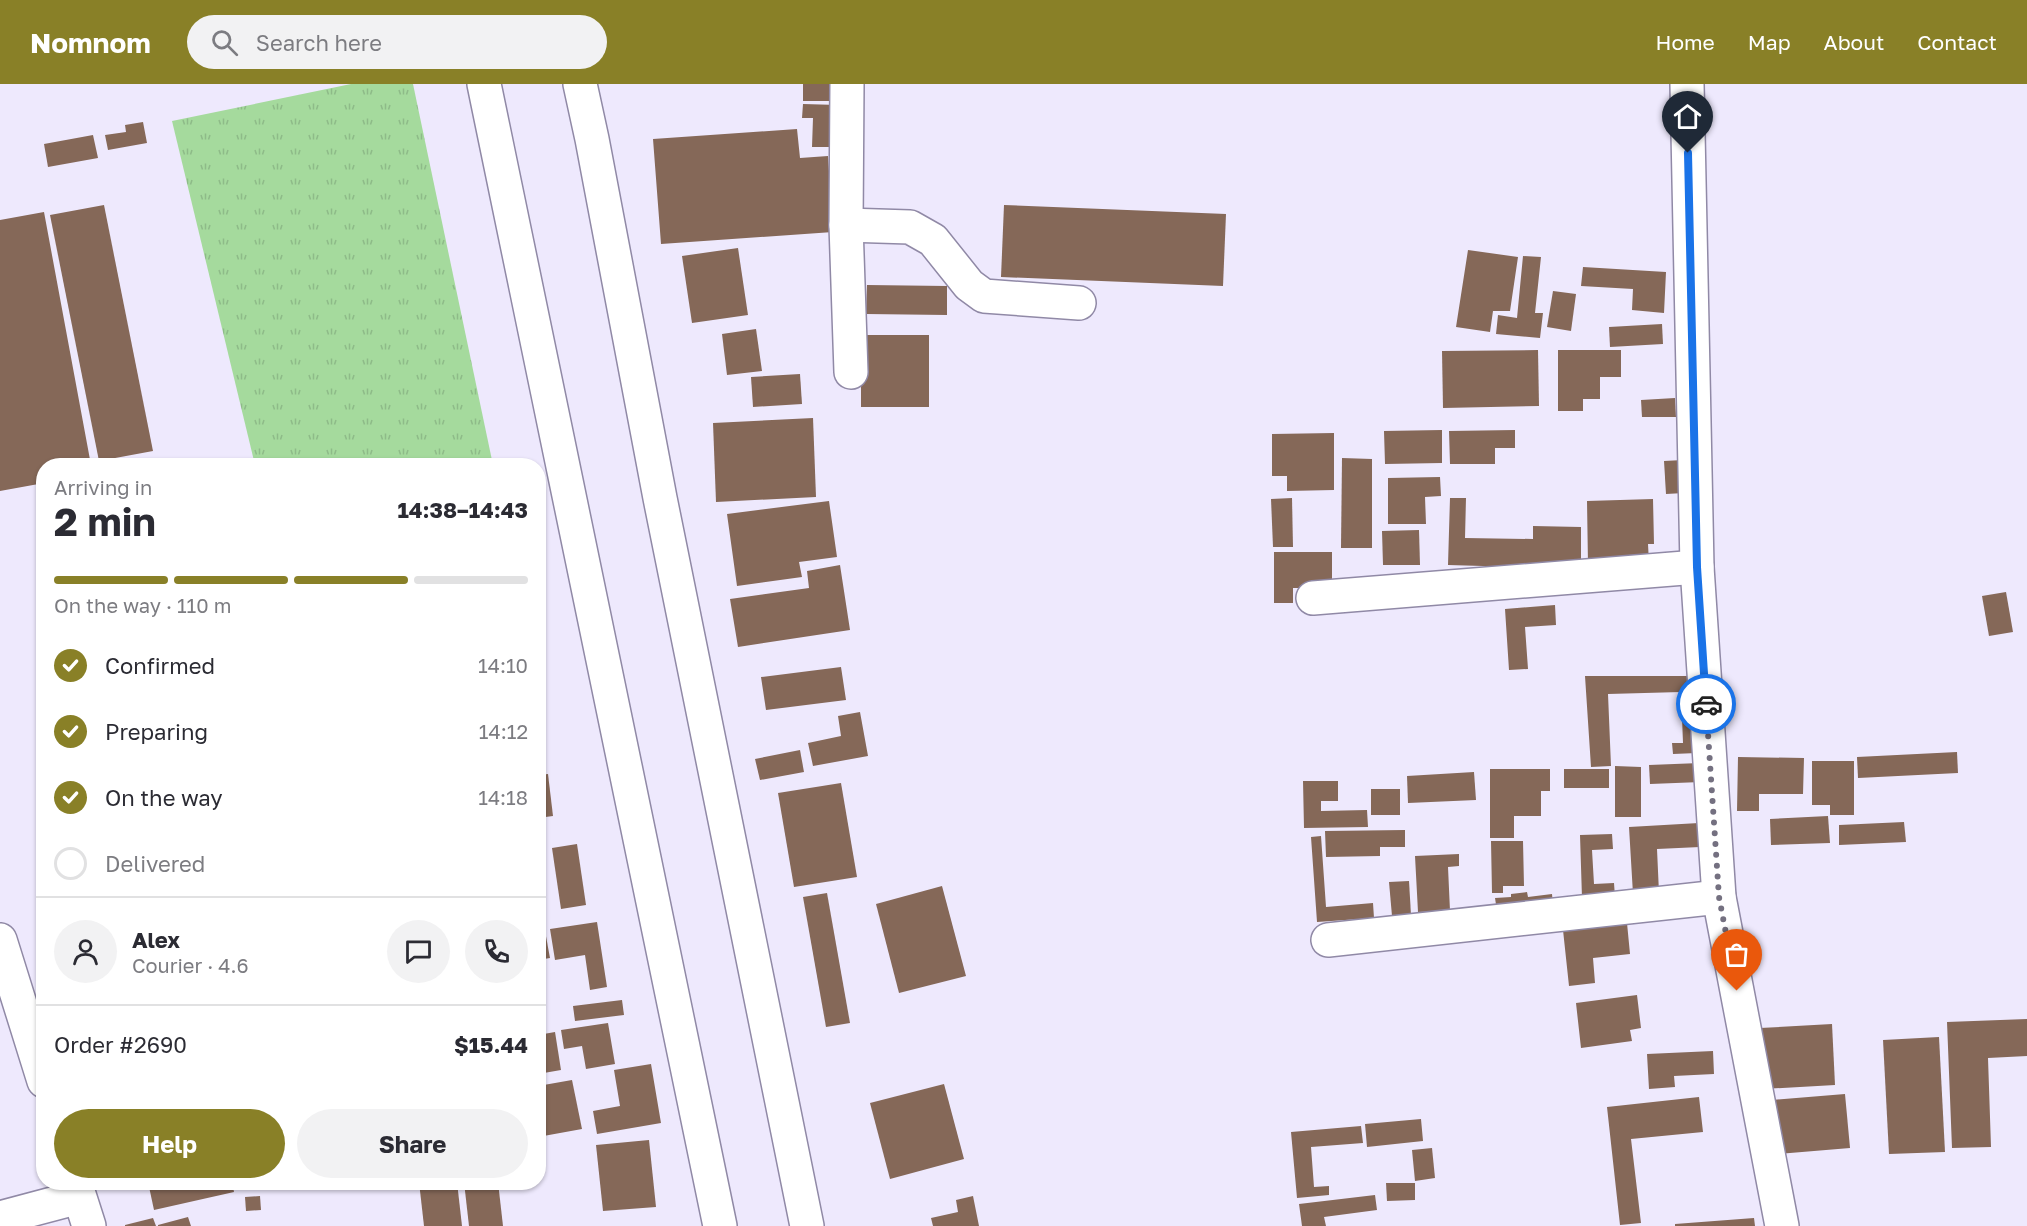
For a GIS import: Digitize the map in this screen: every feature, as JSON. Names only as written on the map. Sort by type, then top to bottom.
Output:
[{"type":"street","points":[[484,84],[720,1226]]},
{"type":"street","points":[[580,84],[807,1226]]},
{"type":"street","points":[[847,84],[846,225],[850,372]]},
{"type":"street","points":[[1687,84],[1697,567],[1719,897],[1782,1226]]},
{"type":"street","points":[[846,225],[909,227],[933,240],[969,285],[984,296],[1079,303]]},
{"type":"street","points":[[1312,598],[1697,567]]},
{"type":"street","points":[[1328,940],[1719,897]]},
{"type":"street","points":[[0,940],[36,1055]]},
{"type":"street","points":[[0,1218],[81,1202]]},
{"type":"green space","points":[[351,84],[413,84],[492,458],[253,458],[172,121]]},
{"type":"building","points":[[803,84],[838,84],[838,101],[803,101]]},
{"type":"building","points":[[803,104],[838,105],[837,147],[812,147],[813,118],[802,118]]},
{"type":"building","points":[[143,122],[147,143],[108,150],[105,135],[126,132],[125,125]]},
{"type":"building","points":[[797,129],[800,158],[828,156],[833,232],[661,244],[653,139]]},
{"type":"building","points":[[93,135],[98,158],[48,167],[44,144]]},
{"type":"building","points":[[104,205],[153,451],[115,458],[98,458],[50,215]]},
{"type":"building","points":[[1004,205],[1226,214],[1223,286],[1001,277]]},
{"type":"building","points":[[44,212],[90,458],[36,458],[36,484],[0,491],[0,220]]},
{"type":"building","points":[[738,248],[748,315],[692,323],[682,256]]},
{"type":"building","points":[[1468,250],[1518,257],[1510,311],[1493,311],[1490,332],[1456,327]]},
{"type":"building","points":[[1523,256],[1541,257],[1535,313],[1543,313],[1540,338],[1496,334],[1498,315],[1517,318]]},
{"type":"building","points":[[1583,267],[1666,272],[1664,313],[1632,310],[1633,289],[1581,286]]},
{"type":"building","points":[[867,285],[947,286],[947,315],[866,314]]},
{"type":"building","points":[[1553,291],[1576,294],[1571,331],[1547,327]]},
{"type":"building","points":[[1662,324],[1663,344],[1610,347],[1609,327]]},
{"type":"building","points":[[756,329],[762,371],[727,375],[722,334]]},
{"type":"building","points":[[861,335],[929,335],[929,407],[861,407]]},
{"type":"building","points":[[1538,350],[1539,406],[1443,408],[1442,351]]},
{"type":"building","points":[[1558,350],[1621,350],[1621,377],[1600,377],[1600,399],[1583,399],[1583,411],[1558,411]]},
{"type":"building","points":[[800,374],[802,404],[753,407],[751,377]]},
{"type":"building","points":[[1675,398],[1676,417],[1642,417],[1641,400]]},
{"type":"building","points":[[813,418],[816,497],[716,502],[713,423]]},
{"type":"building","points":[[1442,430],[1442,463],[1385,464],[1384,431]]},
{"type":"building","points":[[1515,430],[1515,448],[1495,448],[1495,464],[1450,464],[1449,431]]},
{"type":"building","points":[[1334,433],[1334,490],[1287,491],[1287,476],[1272,476],[1272,434]]},
{"type":"building","points":[[1342,458],[1372,459],[1372,548],[1341,548]]},
{"type":"building","points":[[1683,460],[1684,493],[1666,494],[1664,461]]},
{"type":"building","points":[[1440,477],[1441,496],[1425,497],[1426,524],[1388,524],[1388,478]]},
{"type":"building","points":[[1292,498],[1293,547],[1273,547],[1271,499]]},
{"type":"building","points":[[1450,498],[1466,498],[1465,538],[1533,539],[1533,526],[1581,527],[1581,569],[1448,565]]},
{"type":"building","points":[[1653,499],[1654,544],[1648,544],[1649,563],[1588,565],[1587,501]]},
{"type":"building","points":[[829,501],[837,557],[799,562],[802,577],[737,586],[727,514]]},
{"type":"building","points":[[1419,530],[1420,565],[1383,565],[1382,531]]},
{"type":"building","points":[[1274,552],[1332,552],[1332,588],[1293,588],[1293,603],[1274,603]]},
{"type":"building","points":[[840,565],[850,630],[738,647],[730,599],[809,588],[807,571]]},
{"type":"building","points":[[2006,592],[2013,632],[1989,636],[1982,596]]},
{"type":"building","points":[[1555,605],[1556,625],[1525,627],[1528,669],[1509,670],[1505,609]]},
{"type":"building","points":[[841,667],[846,700],[766,710],[761,677]]},
{"type":"building","points":[[1585,676],[1696,676],[1697,753],[1673,754],[1672,743],[1683,743],[1681,692],[1608,694],[1611,766],[1591,767]]},
{"type":"building","points":[[860,712],[868,756],[813,766],[808,743],[841,736],[838,716]]},
{"type":"building","points":[[800,750],[804,772],[760,780],[755,759]]},
{"type":"building","points":[[1957,752],[1958,773],[1858,778],[1857,757]]},
{"type":"building","points":[[1738,757],[1804,758],[1803,794],[1759,794],[1759,811],[1737,811]]},
{"type":"building","points":[[1812,761],[1854,761],[1854,815],[1830,815],[1830,805],[1812,805]]},
{"type":"building","points":[[1700,763],[1701,782],[1650,784],[1649,765]]},
{"type":"building","points":[[1615,766],[1641,767],[1641,817],[1615,817]]},
{"type":"building","points":[[1490,769],[1550,769],[1550,791],[1541,791],[1541,816],[1514,816],[1514,838],[1490,838]]},
{"type":"building","points":[[1564,769],[1609,769],[1609,788],[1564,788]]},
{"type":"building","points":[[1474,772],[1476,800],[1408,803],[1407,776]]},
{"type":"building","points":[[546,774],[548,774],[553,816],[546,817]]},
{"type":"building","points":[[1303,781],[1338,781],[1338,801],[1321,801],[1321,811],[1367,810],[1368,827],[1304,828]]},
{"type":"building","points":[[841,783],[857,877],[794,887],[778,793]]},
{"type":"building","points":[[1371,789],[1400,789],[1400,815],[1371,815]]},
{"type":"building","points":[[1828,816],[1830,843],[1771,845],[1770,819]]},
{"type":"building","points":[[1904,822],[1906,842],[1839,845],[1839,825]]},
{"type":"building","points":[[1699,823],[1700,847],[1657,849],[1659,893],[1633,894],[1629,827]]},
{"type":"building","points":[[1405,830],[1405,847],[1380,847],[1380,856],[1326,857],[1325,831]]},
{"type":"building","points":[[1612,834],[1613,849],[1592,850],[1594,884],[1614,883],[1615,897],[1582,898],[1580,835]]},
{"type":"building","points":[[1321,836],[1326,907],[1373,903],[1374,918],[1317,922],[1311,837]]},
{"type":"building","points":[[1491,841],[1523,841],[1524,886],[1503,886],[1503,893],[1492,893]]},
{"type":"building","points":[[577,844],[586,905],[561,909],[552,848]]},
{"type":"building","points":[[1459,854],[1459,866],[1448,867],[1450,911],[1418,912],[1415,856]]},
{"type":"building","points":[[1409,881],[1411,915],[1392,916],[1389,882]]},
{"type":"building","points":[[942,886],[966,976],[899,993],[876,904]]},
{"type":"building","points":[[1527,892],[1528,897],[1552,894],[1553,905],[1497,911],[1495,898],[1511,897],[1511,894]]},
{"type":"building","points":[[827,893],[850,1023],[826,1027],[803,897]]},
{"type":"building","points":[[597,922],[607,987],[590,990],[585,955],[555,960],[550,929]]},
{"type":"building","points":[[1627,923],[1630,954],[1593,958],[1595,983],[1569,986],[1563,930]]},
{"type":"building","points":[[546,936],[550,958],[546,959]]},
{"type":"building","points":[[1637,995],[1641,1028],[1630,1030],[1632,1041],[1581,1048],[1576,1003]]},
{"type":"building","points":[[622,1000],[624,1015],[575,1021],[573,1006]]},
{"type":"building","points":[[2027,1019],[2027,1056],[1988,1058],[1991,1147],[1952,1148],[1947,1022]]},
{"type":"building","points":[[608,1023],[615,1064],[586,1069],[582,1046],[564,1049],[561,1030]]},
{"type":"building","points":[[1832,1024],[1835,1085],[1763,1089],[1760,1028]]},
{"type":"building","points":[[555,1032],[561,1070],[546,1073],[546,1034]]},
{"type":"building","points":[[1939,1037],[1945,1152],[1889,1154],[1883,1040]]},
{"type":"building","points":[[1713,1051],[1714,1074],[1674,1076],[1675,1087],[1649,1089],[1647,1054]]},
{"type":"building","points":[[651,1064],[661,1123],[597,1134],[593,1111],[620,1106],[614,1070]]},
{"type":"building","points":[[572,1080],[582,1129],[546,1136],[546,1085]]},
{"type":"building","points":[[944,1084],[964,1159],[890,1179],[870,1103]]},
{"type":"building","points":[[1845,1094],[1850,1148],[1777,1154],[1772,1100]]},
{"type":"building","points":[[1699,1097],[1703,1132],[1631,1139],[1641,1223],[1620,1225],[1607,1107]]},
{"type":"building","points":[[1421,1119],[1423,1141],[1367,1147],[1365,1124]]},
{"type":"building","points":[[1361,1126],[1363,1143],[1311,1147],[1314,1187],[1329,1186],[1329,1195],[1297,1198],[1291,1132]]},
{"type":"building","points":[[649,1140],[656,1207],[603,1211],[596,1145]]},
{"type":"building","points":[[1432,1148],[1435,1178],[1415,1181],[1412,1150]]},
{"type":"building","points":[[1386,1183],[1415,1183],[1415,1200],[1387,1201]]},
{"type":"building","points":[[150,1190],[234,1190],[234,1192],[154,1210]]},
{"type":"building","points":[[420,1190],[458,1190],[462,1226],[424,1226]]},
{"type":"building","points":[[465,1190],[499,1190],[503,1226],[469,1226]]},
{"type":"building","points":[[1375,1195],[1377,1210],[1324,1217],[1326,1226],[1302,1226],[1299,1204]]},
{"type":"building","points":[[260,1196],[261,1210],[246,1211],[245,1197]]},
{"type":"building","points":[[973,1196],[979,1226],[933,1226],[931,1218],[958,1212],[956,1200]]},
{"type":"building","points":[[188,1217],[191,1226],[158,1226],[158,1225]]},
{"type":"building","points":[[153,1218],[156,1226],[125,1226],[125,1225]]},
{"type":"building","points":[[1754,1218],[1755,1226],[1675,1226],[1675,1224]]},
{"type":"way so far","points":[[1706,704],[1719,897],[1737,991]]},
{"type":"route","points":[[1688,153],[1697,567],[1706,704]]}]
